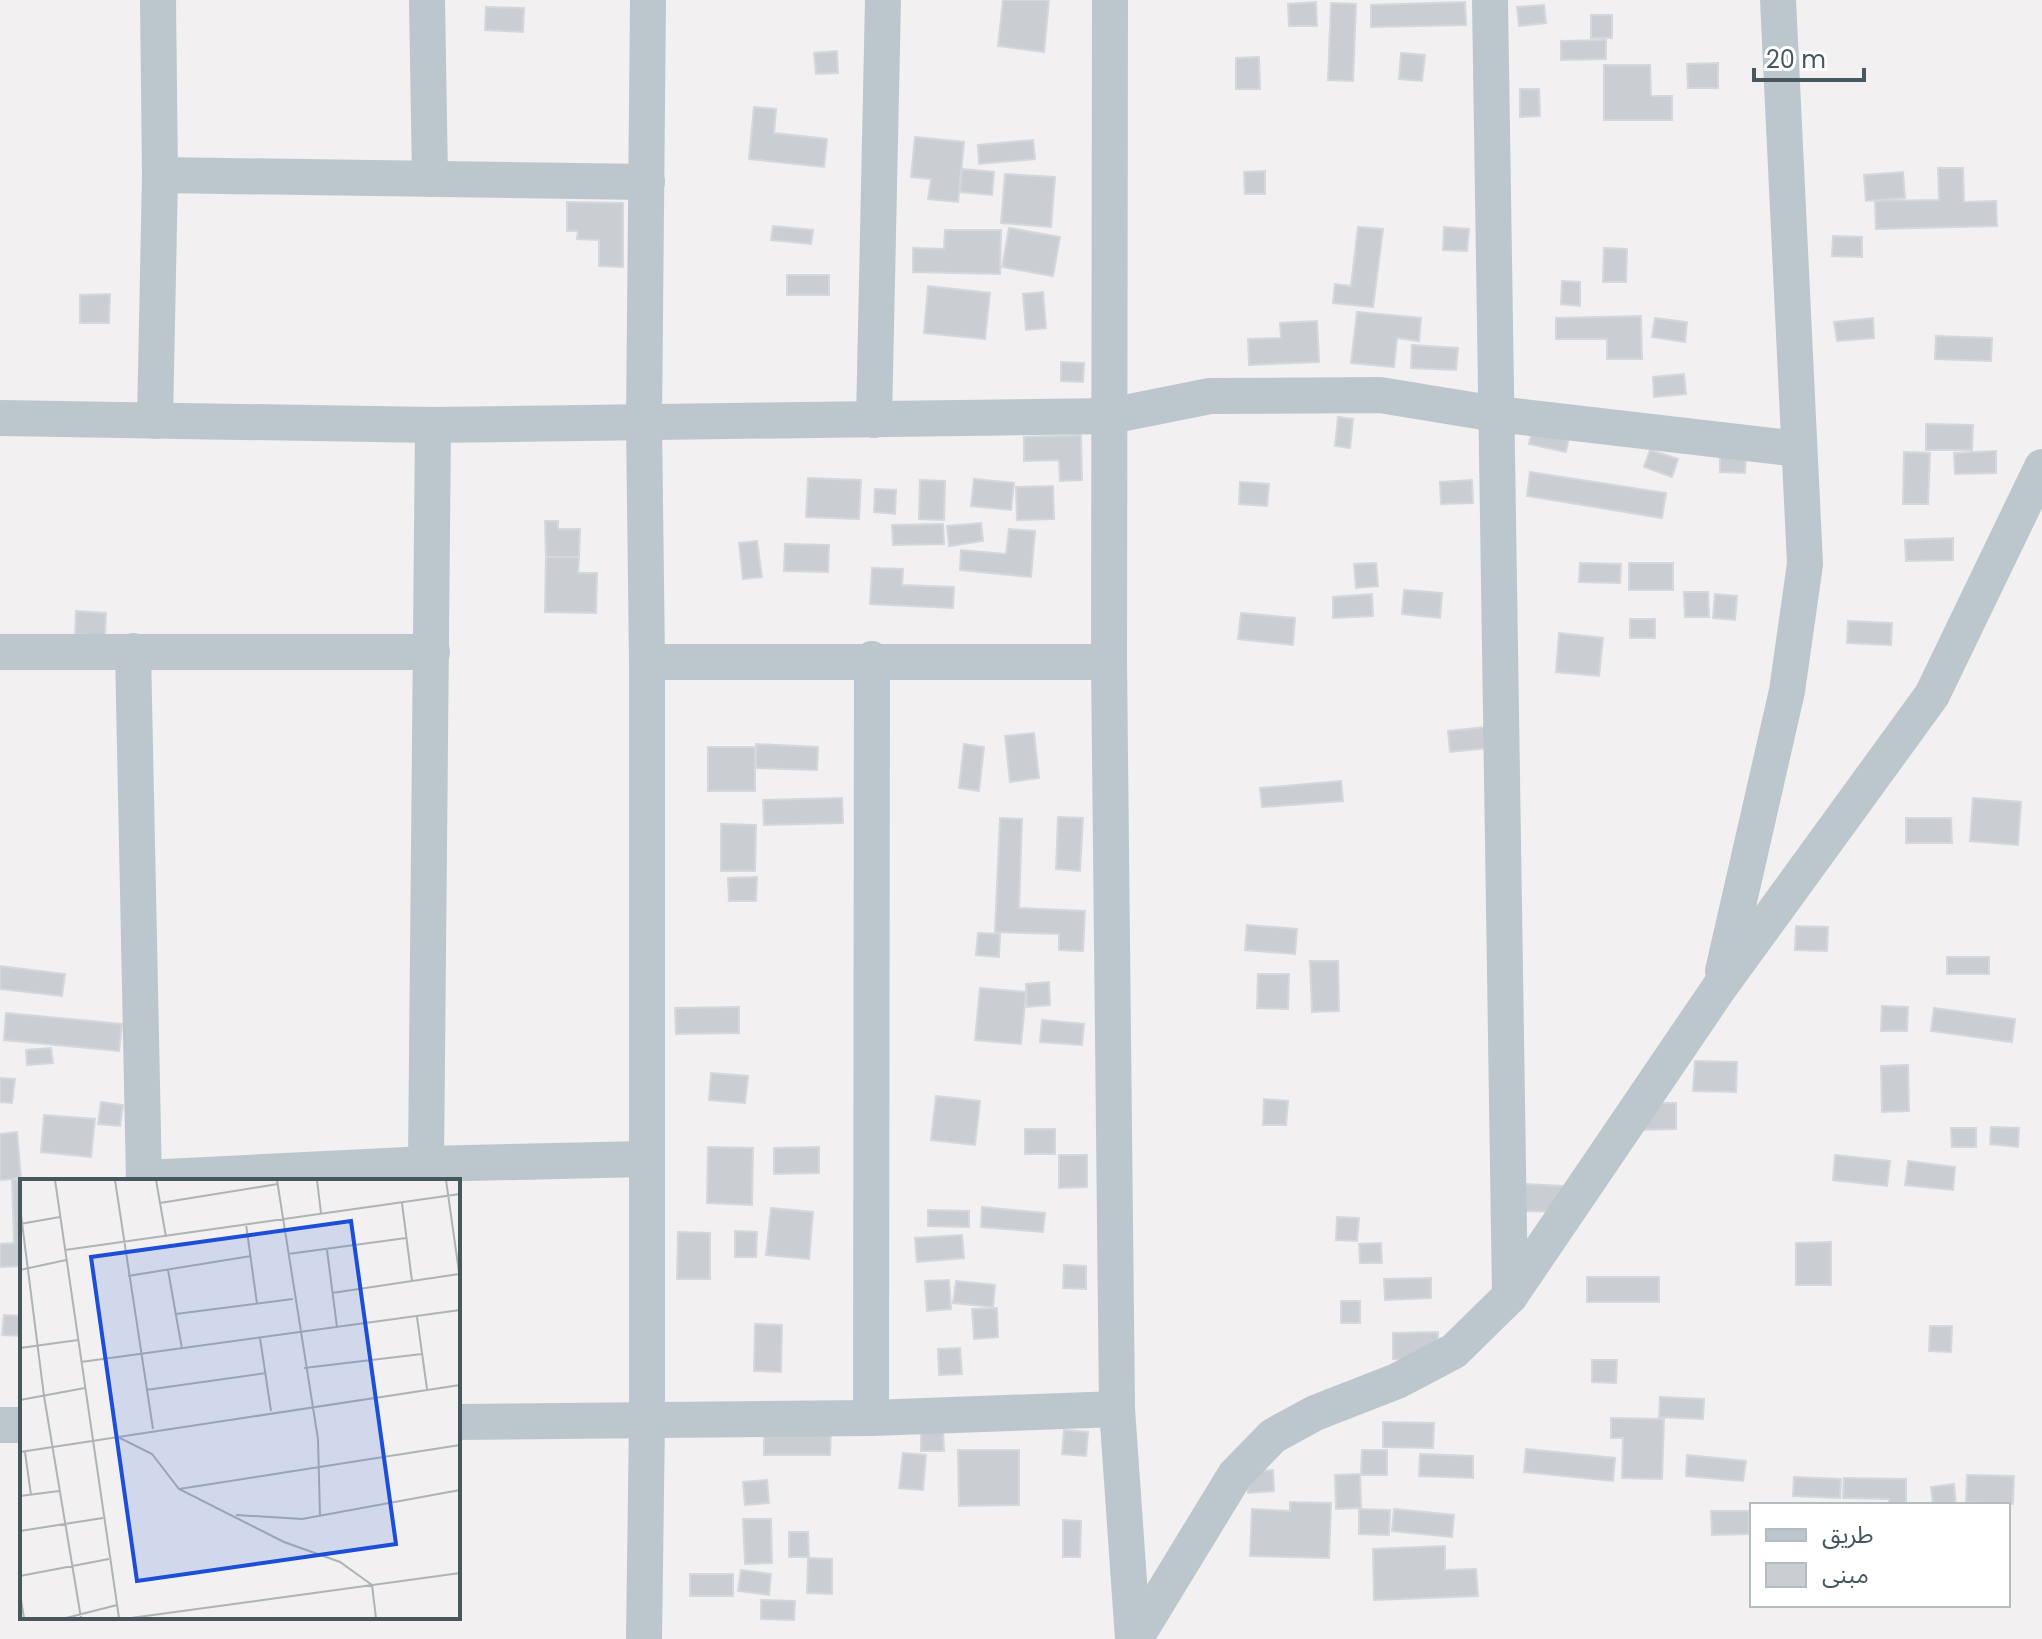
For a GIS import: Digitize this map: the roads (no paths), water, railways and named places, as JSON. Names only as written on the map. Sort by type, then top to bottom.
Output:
[{"type":"street","points":[[155,421],[160,175],[158,0]]},
{"type":"street","points":[[427,0],[430,179]]},
{"type":"street","points":[[644,1639],[647,662],[644,422],[648,0]]},
{"type":"street","points":[[874,420],[883,0]]},
{"type":"street","points":[[1110,0],[1109,662],[1117,1409],[1134,1639]]},
{"type":"street","points":[[1490,0],[1510,1296]]},
{"type":"street","points":[[1719,988],[1787,691],[1805,564],[1778,0]]},
{"type":"street","points":[[160,175],[647,182]]},
{"type":"street","points":[[0,418],[433,425],[1110,416],[1210,396],[1270,393],[1380,395],[1496,414],[1799,449]]},
{"type":"street","points":[[426,1164],[433,425]]},
{"type":"street","points":[[1134,1639],[1235,1475],[1273,1436],[1315,1413],[1397,1381],[1454,1351],[1510,1296],[1719,988],[1932,695],[2042,467]]},
{"type":"street","points":[[133,651],[144,1179],[426,1164],[645,1159]]},
{"type":"street","points":[[0,652],[432,652]]},
{"type":"street","points":[[647,662],[872,659],[1109,662]]},
{"type":"street","points":[[871,1418],[872,659]]},
{"type":"street","points":[[460,1422],[871,1418],[1117,1409]]}]
